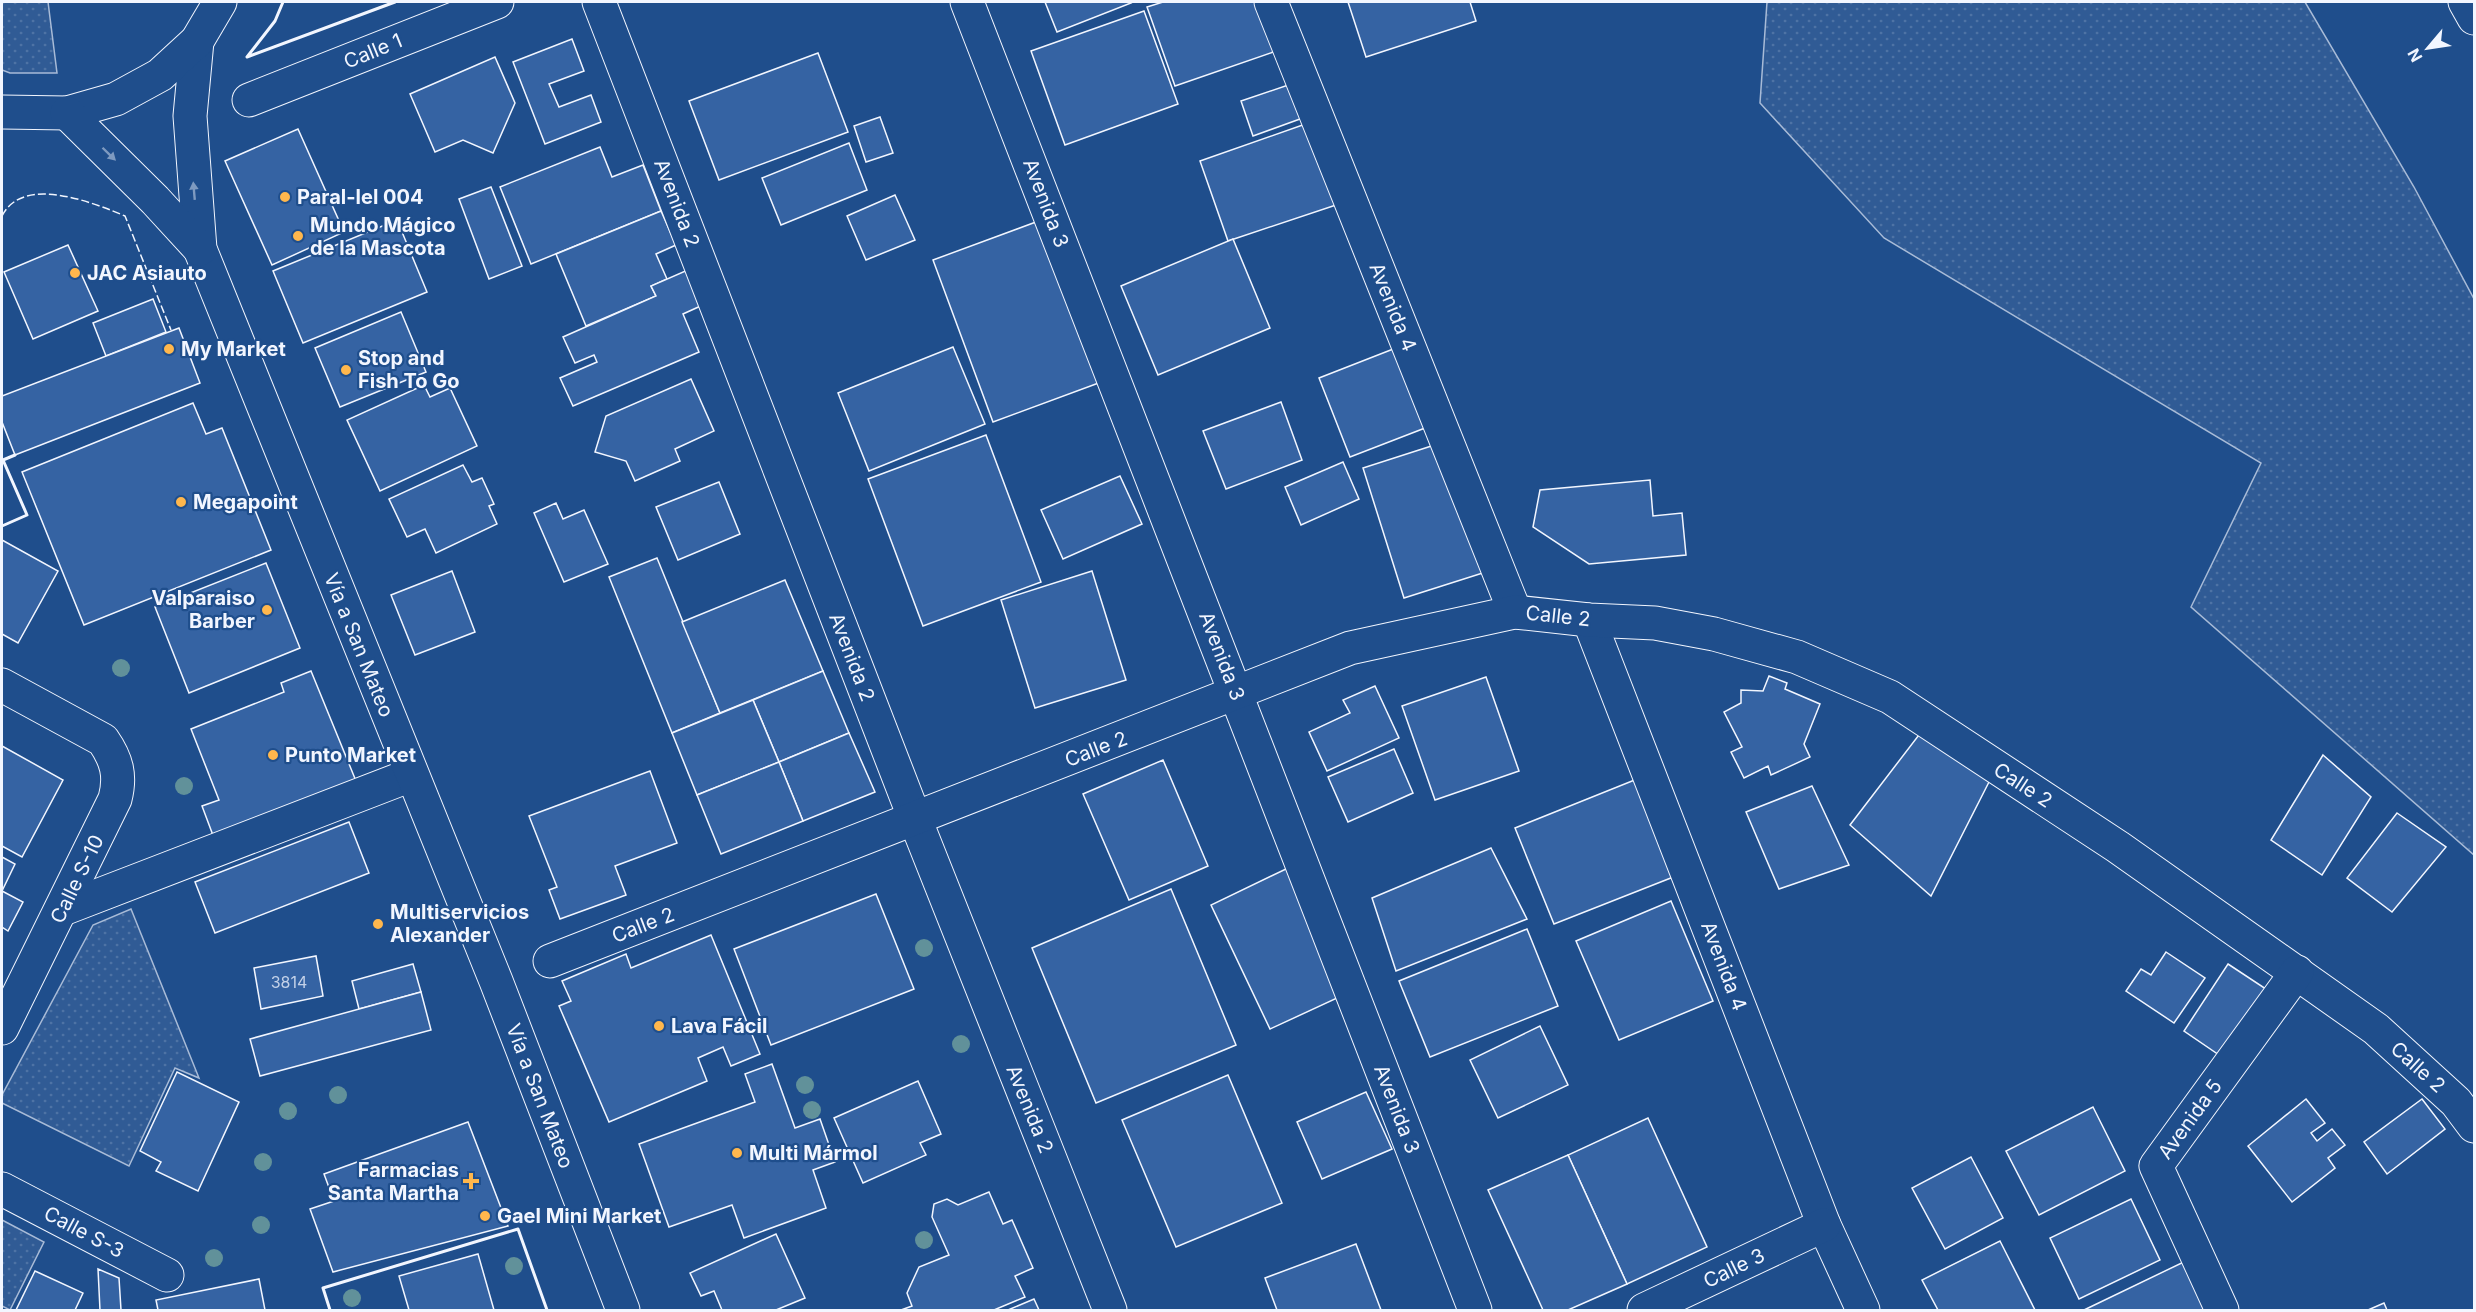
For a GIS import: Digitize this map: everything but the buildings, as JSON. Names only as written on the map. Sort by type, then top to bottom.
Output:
[{"type":"main road","points":[[2,112],[67,114],[116,99],[160,75],[197,41],[220,2]]},
{"type":"main road","name":"Calle 1","points":[[249,100],[497,2]]},
{"type":"main road","name":"Avenida 2","points":[[599,2],[915,819],[1110,1311]]},
{"type":"main road","name":"Avenida 3","points":[[967,2],[1475,1311]]},
{"type":"main road","name":"Avenida 4","points":[[1271,2],[1515,612]]},
{"type":"main road","points":[[2465,2],[2475,18]]},
{"type":"main road","points":[[197,41],[190,116],[200,249]]},
{"type":"main road","points":[[67,114],[155,200],[200,249]]},
{"type":"main road","name":"Vía a San Mateo","points":[[200,249],[496,981],[623,1311]]},
{"type":"main road","name":"Calle 2","points":[[550,961],[1350,648],[1515,612],[1589,620],[1655,623],[1714,634],[1797,657],[1890,697],[2118,847],[2376,1029],[2456,1102],[2475,1126]]},
{"type":"main road","name":"Avenida 4","points":[[1589,620],[1824,1225],[1863,1311]]},
{"type":"main road","name":"Calle S-10","points":[[2,685],[91,731],[103,740],[113,753],[118,768],[119,785],[115,799],[63,909],[2,1028]]},
{"type":"main road","points":[[63,909],[411,775]]},
{"type":"main road","name":"Avenida 5","points":[[2222,1311],[2156,1166],[2297,972]]},
{"type":"main road","name":"Calle S-3","points":[[2,1188],[167,1275]]},
{"type":"main road","name":"Calle 3","points":[[1644,1311],[1824,1225]]},
{"type":"shaded area","points":[[2,2],[48,2],[57,73],[10,73],[2,70]]},
{"type":"shaded area","points":[[1767,2],[2305,2],[2414,187],[2474,299],[2474,855],[2191,607],[2261,463],[1884,238],[1760,103]]},
{"type":"shaded area","points":[[131,909],[199,1078],[175,1068],[129,1166],[2,1103],[2,1095],[93,925]]},
{"type":"shaded area","points":[[2,1220],[44,1242],[10,1310],[2,1306]]},
{"type":"fence","points":[[2,216],[12,203],[26,196],[42,194],[78,199],[125,216],[171,330]]},
{"type":"wall","points":[[283,2],[275,21],[247,57],[395,2]]},
{"type":"wall","points":[[2,526],[27,515],[3,460],[15,455]]},
{"type":"wall","points":[[330,1310],[323,1288],[518,1229],[547,1310]]},
{"type":"place","name":"Paral-lel 004","points":[[285,197]]},
{"type":"place","name":"Mundo Mágico de la Mascota","points":[[298,236]]},
{"type":"place","name":"JAC Asiauto","points":[[75,273]]},
{"type":"place","name":"My Market","points":[[169,349]]},
{"type":"place","name":"Stop and Fish To Go","points":[[346,370]]},
{"type":"place","name":"Megapoint","points":[[181,502]]},
{"type":"place","name":"Valparaiso Barber","points":[[267,610]]},
{"type":"place","name":"Punto Market","points":[[273,755]]},
{"type":"place","name":"Multiservicios Alexander","points":[[378,924]]},
{"type":"place","name":"Lava Fácil","points":[[659,1026]]},
{"type":"place","name":"Multi Mármol","points":[[737,1153]]},
{"type":"place","name":"Farmacias Santa Martha","points":[[471,1181]]},
{"type":"place","name":"Gael Mini Market","points":[[485,1216]]}]
